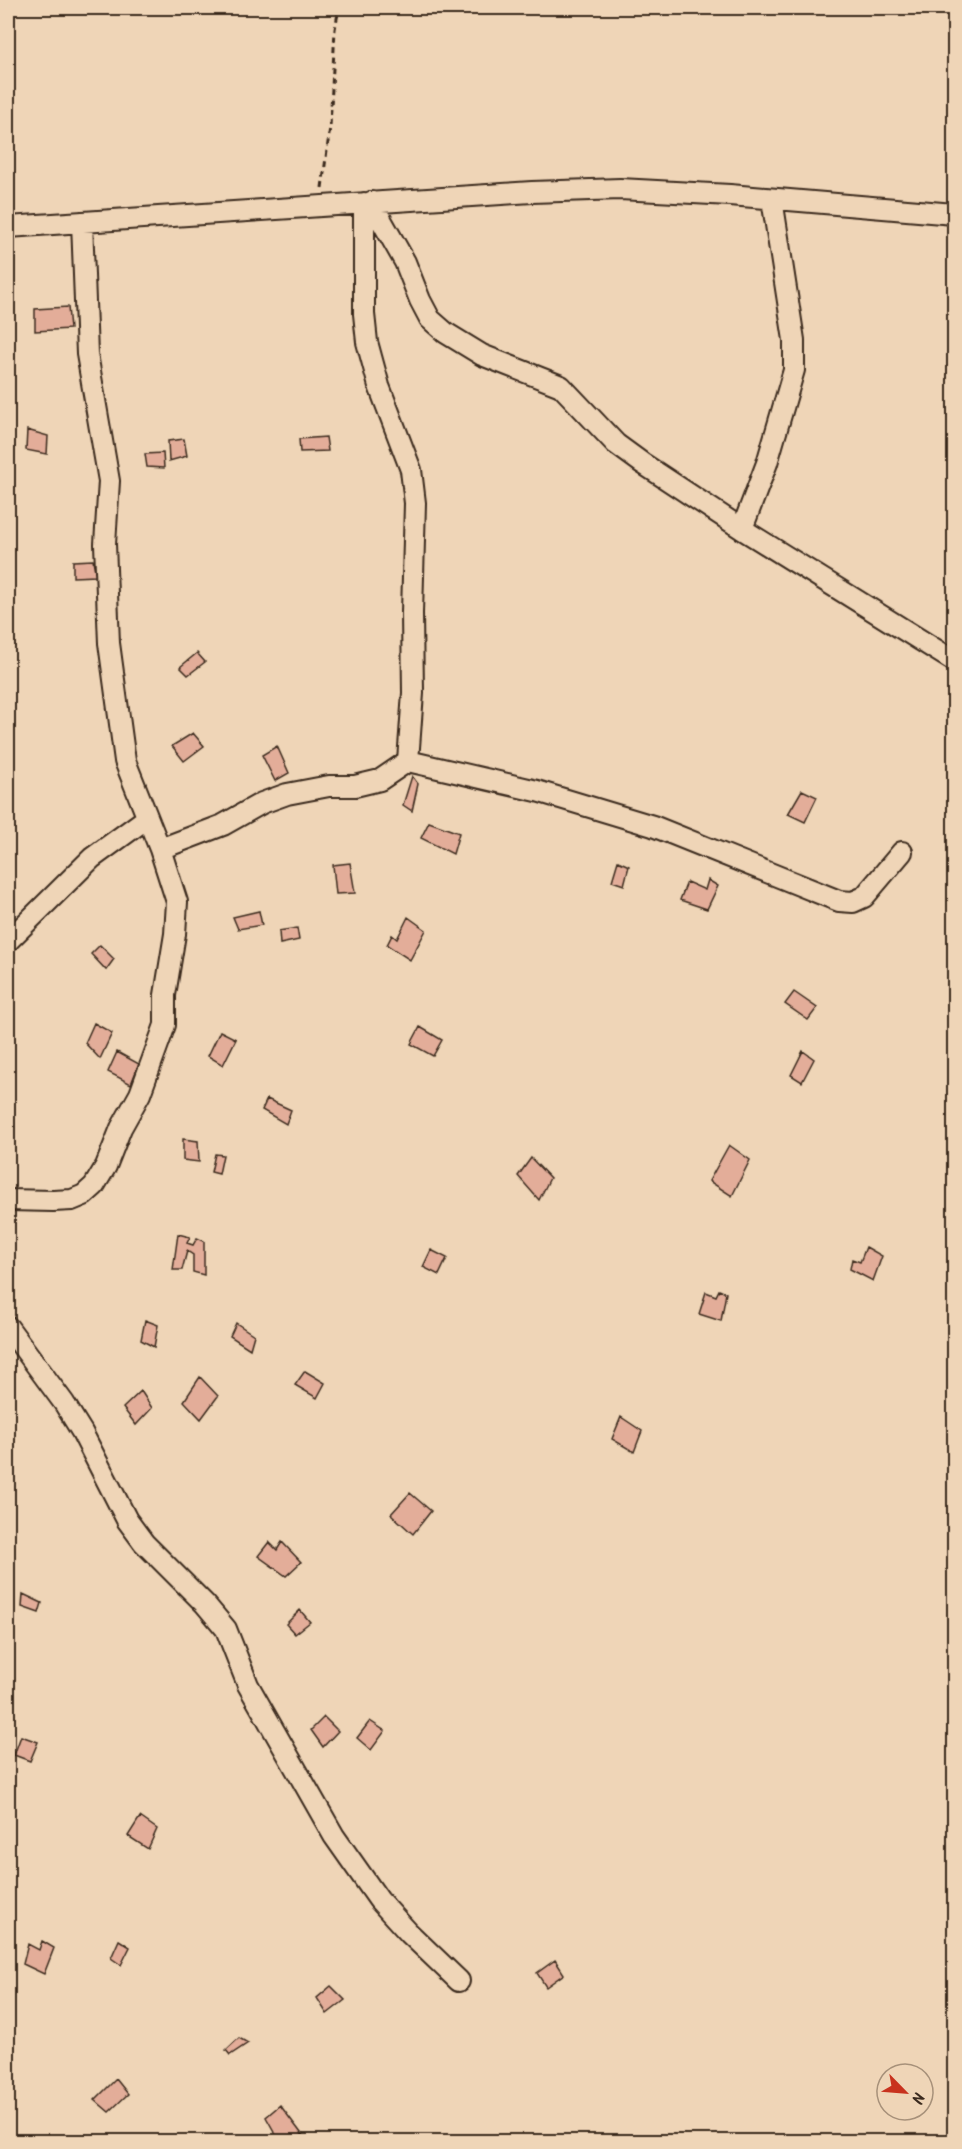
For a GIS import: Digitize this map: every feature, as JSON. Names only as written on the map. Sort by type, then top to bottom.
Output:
[{"type":"street","points":[[8,227],[367,202],[620,189],[954,214]]},
{"type":"street","points":[[742,529],[767,463],[794,369],[794,340],[772,199]]},
{"type":"street","points":[[367,202],[405,262],[430,319],[446,333],[482,355],[561,386],[616,444],[742,529],[954,661]]},
{"type":"street","points":[[367,202],[364,314],[367,342],[379,386],[411,470],[415,503],[412,613],[413,693],[408,761]]},
{"type":"street","points":[[8,1200],[72,1200],[84,1195],[94,1186],[140,1094],[165,1025],[165,995],[175,934],[177,902],[160,849],[125,761],[109,643],[105,544],[109,481],[87,354],[82,222]]},
{"type":"street","points":[[160,849],[223,825],[262,803],[287,794],[329,786],[356,786],[380,780],[408,761],[537,791],[653,826],[839,901],[853,902],[864,897],[902,852]]},
{"type":"street","points":[[8,941],[92,858],[147,818]]},
{"type":"street","points":[[8,1327],[82,1432],[127,1520],[144,1543],[206,1604],[226,1629],[248,1685],[334,1836],[379,1900],[409,1933],[459,1981]]},
{"type":"path","points":[[320,206],[330,127],[335,28],[339,8]]},
{"type":"building","points":[[68,307],[70,329],[35,331],[35,309]]},
{"type":"building","points":[[27,430],[48,436],[47,454],[26,450]]},
{"type":"building","points":[[326,437],[328,451],[300,452],[299,439]]},
{"type":"building","points":[[184,439],[187,456],[169,461],[168,441]]},
{"type":"building","points":[[163,453],[164,468],[147,467],[145,454]]},
{"type":"building","points":[[93,560],[96,576],[73,577],[73,561]]},
{"type":"building","points":[[197,653],[205,662],[188,675],[180,667]]},
{"type":"building","points":[[193,733],[204,746],[184,761],[172,746]]},
{"type":"building","points":[[277,746],[289,773],[275,781],[262,755]]},
{"type":"building","points":[[412,776],[418,784],[412,811],[403,805]]},
{"type":"building","points":[[802,790],[817,797],[805,822],[788,814]]},
{"type":"building","points":[[429,822],[459,833],[453,854],[421,838]]},
{"type":"building","points":[[618,861],[629,866],[624,885],[612,881]]},
{"type":"building","points":[[350,863],[355,893],[336,894],[333,865]]},
{"type":"building","points":[[708,880],[718,886],[707,909],[680,900],[687,882],[705,890]]},
{"type":"building","points":[[259,911],[262,925],[238,929],[233,917]]},
{"type":"building","points":[[408,917],[426,930],[410,960],[387,945],[392,935],[397,939]]},
{"type":"building","points":[[297,928],[299,940],[280,944],[279,931]]},
{"type":"building","points":[[100,945],[114,959],[106,970],[91,954]]},
{"type":"building","points":[[794,992],[817,1008],[808,1020],[785,1004]]},
{"type":"building","points":[[94,1023],[112,1033],[100,1059],[85,1043]]},
{"type":"building","points":[[420,1027],[442,1040],[433,1056],[411,1044]]},
{"type":"building","points":[[220,1031],[236,1039],[223,1065],[208,1056]]},
{"type":"building","points":[[803,1051],[814,1059],[802,1082],[791,1075]]},
{"type":"building","points":[[117,1052],[139,1064],[131,1084],[108,1072]]},
{"type":"building","points":[[267,1099],[291,1110],[286,1124],[262,1110]]},
{"type":"building","points":[[183,1139],[198,1141],[199,1162],[183,1160]]},
{"type":"building","points":[[729,1145],[750,1160],[732,1196],[709,1181]]},
{"type":"building","points":[[215,1154],[223,1155],[219,1174],[211,1172]]},
{"type":"building","points":[[531,1158],[550,1178],[539,1200],[518,1176]]},
{"type":"building","points":[[178,1234],[190,1237],[187,1243],[193,1245],[197,1238],[204,1241],[204,1275],[193,1272],[193,1255],[187,1251],[182,1270],[173,1270]]},
{"type":"building","points":[[866,1247],[882,1256],[873,1281],[850,1269],[852,1259],[860,1262]]},
{"type":"building","points":[[431,1250],[447,1258],[439,1275],[423,1267]]},
{"type":"building","points":[[719,1290],[726,1293],[721,1321],[699,1314],[706,1292],[716,1296]]},
{"type":"building","points":[[145,1320],[158,1325],[154,1347],[141,1340]]},
{"type":"building","points":[[236,1323],[254,1335],[250,1349],[230,1336]]},
{"type":"building","points":[[305,1371],[325,1383],[317,1398],[295,1385]]},
{"type":"building","points":[[200,1377],[218,1396],[201,1419],[184,1401]]},
{"type":"building","points":[[141,1391],[152,1408],[136,1425],[123,1408]]},
{"type":"building","points":[[621,1417],[642,1431],[634,1452],[612,1439]]},
{"type":"building","points":[[410,1493],[431,1511],[413,1534],[391,1514]]},
{"type":"building","points":[[269,1542],[277,1550],[282,1542],[301,1562],[286,1576],[258,1556]]},
{"type":"building","points":[[23,1594],[42,1603],[39,1613],[22,1607]]},
{"type":"building","points":[[300,1610],[310,1622],[295,1634],[286,1624]]},
{"type":"building","points":[[324,1717],[338,1731],[323,1747],[311,1730]]},
{"type":"building","points":[[370,1721],[385,1731],[371,1750],[357,1738]]},
{"type":"building","points":[[21,1736],[38,1742],[30,1761],[14,1755]]},
{"type":"building","points":[[140,1817],[157,1829],[148,1849],[128,1836]]},
{"type":"building","points":[[119,1940],[130,1947],[121,1965],[111,1958]]},
{"type":"building","points":[[42,1941],[54,1948],[44,1974],[23,1964],[28,1944],[39,1950]]},
{"type":"building","points":[[555,1960],[564,1974],[546,1987],[537,1973]]},
{"type":"building","points":[[331,1986],[345,2000],[327,2014],[317,1998]]},
{"type":"building","points":[[239,2038],[248,2043],[230,2055],[226,2050]]},
{"type":"building","points":[[116,2079],[128,2094],[109,2112],[95,2100]]},
{"type":"building","points":[[280,2105],[304,2137],[298,2142],[280,2142],[266,2117]]}]
